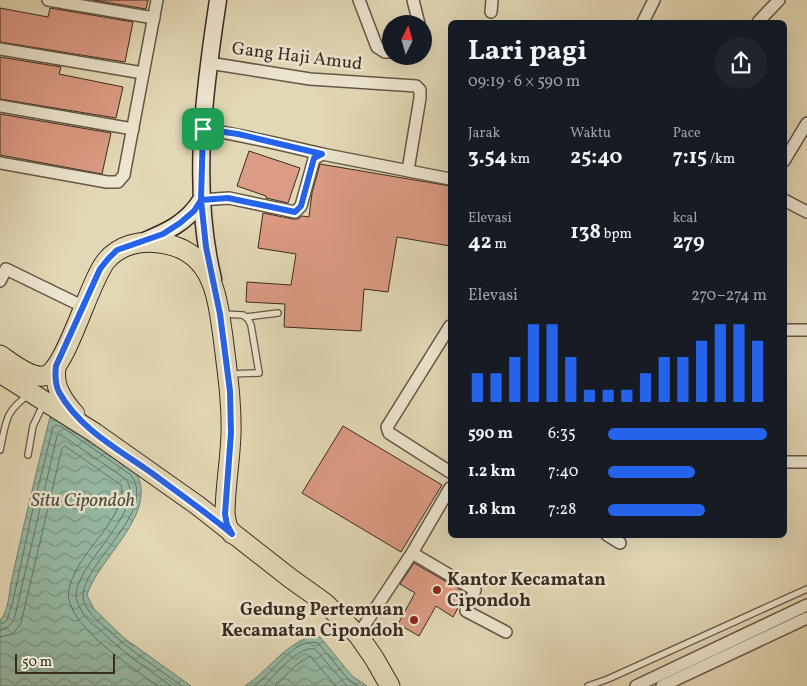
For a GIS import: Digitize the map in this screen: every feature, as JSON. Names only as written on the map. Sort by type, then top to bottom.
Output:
[{"type":"main road","points":[[95,433],[74,412],[59,391],[55,379],[56,366],[100,269],[108,259],[123,247],[137,243],[164,243],[188,252],[208,272],[228,314],[232,374],[231,433],[225,519],[232,534]]},
{"type":"main road","points":[[0,355],[37,376],[46,375],[56,366]]},
{"type":"main road","points":[[0,373],[95,433],[197,505],[232,534],[325,603],[358,635],[390,686]]},
{"type":"main road","points":[[197,505],[213,508],[220,506],[226,500]]},
{"type":"street","points":[[48,0],[154,18]]},
{"type":"street","points":[[0,163],[107,182],[118,182],[126,169],[157,0]]},
{"type":"street","points":[[216,291],[206,247],[201,200],[203,129],[218,0]]},
{"type":"street","points":[[359,0],[376,47],[382,50]]},
{"type":"street","points":[[413,0],[417,15]]},
{"type":"street","points":[[645,20],[654,0]]},
{"type":"street","points":[[760,20],[779,0]]},
{"type":"street","points":[[0,49],[143,73]]},
{"type":"street","name":"Gang Haji Amud","points":[[212,64],[310,79],[416,86],[420,90],[420,98],[408,170]]},
{"type":"street","points":[[0,106],[133,128]]},
{"type":"street","points":[[787,158],[802,142],[807,123]]},
{"type":"street","points":[[203,129],[238,134],[322,154],[448,179]]},
{"type":"street","points":[[201,200],[228,198],[295,212],[301,206],[314,158],[322,154]]},
{"type":"street","points":[[137,243],[163,234],[180,223],[194,211],[201,200]]},
{"type":"street","points":[[787,202],[807,212]]},
{"type":"street","points":[[0,281],[6,269],[84,307]]},
{"type":"street","points":[[448,329],[387,427],[389,433],[448,471]]},
{"type":"street","points":[[787,330],[807,330]]},
{"type":"street","points":[[787,462],[807,462]]},
{"type":"street","points":[[358,635],[412,552],[448,491]]},
{"type":"street","points":[[612,538],[620,543]]},
{"type":"street","points":[[412,552],[475,590],[466,611],[506,632]]},
{"type":"street","points":[[636,686],[807,605]]},
{"type":"street","points":[[662,686],[807,618]]},
{"type":"lane","points":[[228,314],[246,317],[278,313]]},
{"type":"lane","points":[[232,374],[259,373],[251,325],[246,317]]},
{"type":"lane","points":[[0,450],[8,415],[18,402],[39,397],[28,455]]},
{"type":"lane","points":[[588,686],[608,679],[807,588]]},
{"type":"lane","points":[[599,686],[608,679]]},
{"type":"water","name":"Situ Cipondoh","points":[[50,417],[64,422],[135,471],[141,487],[140,502],[134,518],[93,581],[87,595],[94,609],[124,638],[191,686],[0,686],[0,620],[5,613],[8,603],[20,542]]},
{"type":"water","points":[[309,637],[320,637],[352,676],[367,686],[245,686],[283,653],[299,641]]},
{"type":"building","points":[[93,0],[148,0],[146,9]]},
{"type":"building","points":[[0,8],[48,17],[50,8],[133,22],[125,62],[0,42]]},
{"type":"building","points":[[0,57],[61,67],[59,74],[123,87],[116,118],[0,99]]},
{"type":"building","points":[[0,114],[111,133],[102,174],[0,155]]},
{"type":"building","points":[[249,151],[300,168],[288,203],[266,198],[266,196],[237,186]]},
{"type":"building","points":[[320,164],[448,186],[448,246],[397,237],[388,292],[364,289],[361,331],[284,327],[285,304],[246,302],[247,282],[291,285],[296,254],[258,248],[263,213],[293,219],[298,219],[302,216],[309,217],[312,193]]},
{"type":"building","points":[[343,426],[442,485],[401,552],[302,493]]},
{"type":"building","name":"Kantor Kecamatan Cipondoh","points":[[414,563],[466,593],[453,617],[436,606],[419,636],[398,624],[415,593],[400,584]]},
{"type":"place","name":"Kantor Kecamatan Cipondoh","points":[[437,590]]},
{"type":"place","name":"Gedung Pertemuan Kecamatan Cipondoh","points":[[414,620]]},
{"type":"route","points":[[203,129],[201,200],[194,211],[163,234],[123,247],[112,254],[100,269],[66,348],[56,366],[55,379],[62,398],[95,433],[197,505],[232,534],[227,525],[225,514],[231,433],[230,391],[220,314],[206,247],[201,200],[228,198],[295,212],[301,206],[314,158],[322,154],[238,134],[203,129]]}]
